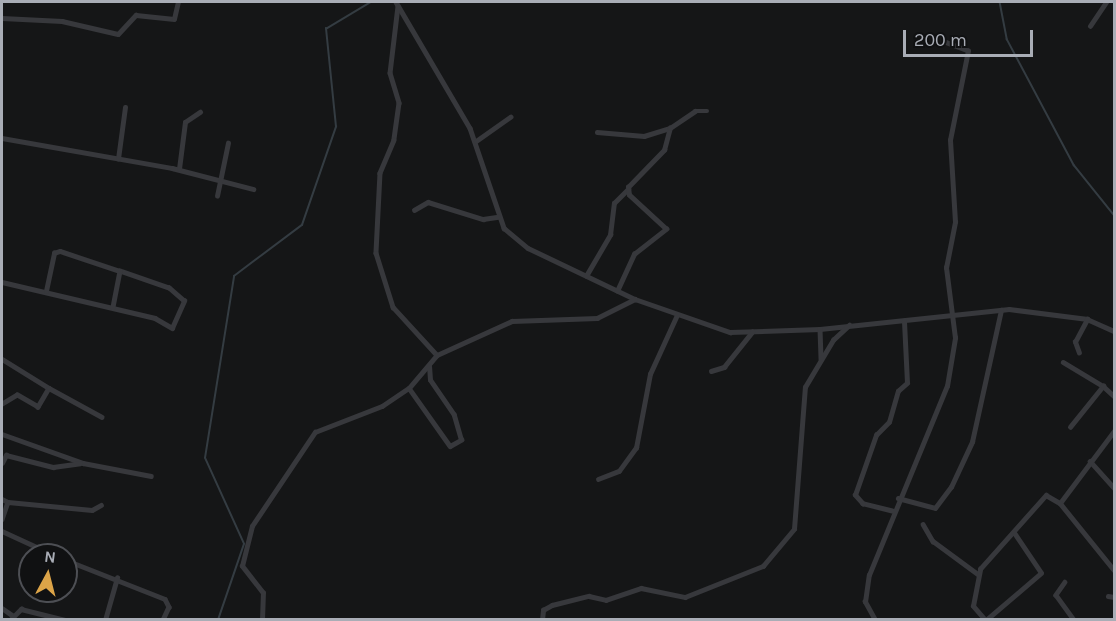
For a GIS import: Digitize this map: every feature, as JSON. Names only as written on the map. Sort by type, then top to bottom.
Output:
[{"type":"street","points":[[2,18],[62,21],[118,34],[136,15],[174,19],[178,2]]},
{"type":"street","points":[[1090,26],[1106,2]]},
{"type":"street","points":[[397,3],[476,141],[498,218],[519,242],[617,291],[677,315],[752,332],[820,329],[1001,310],[1088,319],[1114,331]]},
{"type":"street","points":[[397,3],[390,73],[399,104],[394,140],[381,172],[376,253],[393,307],[437,355]]},
{"type":"street","points":[[876,620],[865,602],[868,580],[892,512],[947,386],[954,314],[946,268],[956,222],[950,140],[968,51],[945,42]]},
{"type":"street","points":[[118,159],[125,107]]},
{"type":"street","points":[[597,132],[644,136],[670,129],[695,111],[707,111]]},
{"type":"street","points":[[179,169],[185,122],[200,112]]},
{"type":"street","points":[[476,141],[510,117]]},
{"type":"street","points":[[586,276],[610,235],[614,203],[664,150],[670,129]]},
{"type":"street","points":[[2,138],[179,169],[253,189]]},
{"type":"street","points":[[217,196],[228,142]]},
{"type":"street","points":[[617,291],[634,254],[666,229],[628,189]]},
{"type":"street","points":[[414,210],[429,202],[483,219],[498,218]]},
{"type":"street","points":[[2,282],[155,318],[172,328],[184,301],[169,288],[60,251],[54,254],[46,291]]},
{"type":"street","points":[[113,307],[120,271]]},
{"type":"street","points":[[262,620],[263,593],[242,566],[252,526],[315,432],[352,422],[409,388],[437,355],[512,321],[597,318],[635,299]]},
{"type":"street","points":[[898,498],[935,508],[951,487],[972,442],[1001,310]]},
{"type":"street","points":[[598,479],[619,471],[636,448],[650,374],[677,315]]},
{"type":"street","points":[[1079,352],[1075,342],[1088,319]]},
{"type":"street","points":[[892,512],[863,504],[855,495],[876,435],[889,422],[898,391],[907,383],[904,321]]},
{"type":"street","points":[[542,620],[543,610],[552,605],[588,596],[606,600],[641,588],[685,597],[763,566],[794,530],[793,487],[806,417],[803,396],[821,361],[849,325]]},
{"type":"street","points":[[820,329],[821,361]]},
{"type":"street","points":[[711,371],[724,367],[752,332]]},
{"type":"street","points":[[2,359],[102,417]]},
{"type":"street","points":[[1063,362],[1103,386],[1114,396]]},
{"type":"street","points":[[409,388],[450,446],[461,440],[454,415],[430,380],[429,367]]},
{"type":"street","points":[[1070,427],[1103,386]]},
{"type":"street","points":[[2,404],[17,394],[38,407],[49,388]]},
{"type":"street","points":[[1060,503],[1114,431]]},
{"type":"street","points":[[2,434],[83,463],[151,476]]},
{"type":"street","points":[[2,463],[6,455],[53,467],[83,463]]},
{"type":"street","points":[[1090,461],[1114,488]]},
{"type":"street","points":[[984,618],[973,606],[978,574],[1044,496],[1060,503],[1114,570]]},
{"type":"street","points":[[2,499],[8,502],[92,510],[101,505]]},
{"type":"street","points":[[2,519],[8,502]]},
{"type":"street","points":[[923,524],[933,541],[978,574]]},
{"type":"street","points":[[2,531],[28,543]]},
{"type":"street","points":[[975,620],[984,618],[1041,573],[1014,533]]},
{"type":"street","points":[[78,564],[117,578],[168,602],[163,620]]},
{"type":"street","points":[[105,620],[117,578]]},
{"type":"street","points":[[1065,582],[1056,595],[1074,620]]},
{"type":"street","points":[[1108,596],[1114,597]]},
{"type":"street","points":[[2,608],[11,617],[27,610],[65,620]]},
{"type":"waterway","points":[[218,620],[244,544],[205,458],[234,276],[302,225],[336,127],[326,29],[371,2]]},
{"type":"waterway","points":[[699,2],[786,2]]},
{"type":"waterway","points":[[1000,2],[1007,39],[1074,165],[1114,215]]}]
